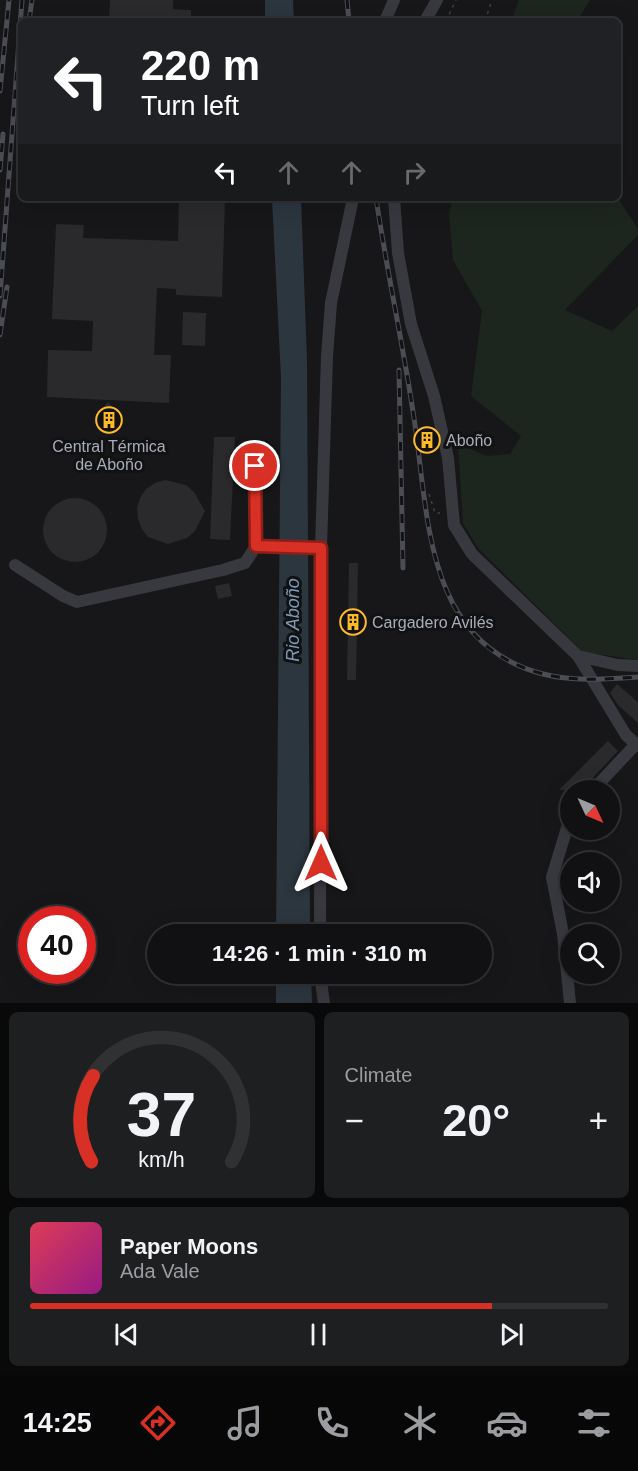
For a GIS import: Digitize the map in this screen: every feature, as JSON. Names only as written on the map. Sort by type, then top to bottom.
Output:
[{"type":"street","points":[[386,18],[394,0]]},
{"type":"street","points":[[427,18],[436,0]]},
{"type":"street","points":[[320,924],[317,548],[331,303],[352,201]]},
{"type":"street","points":[[394,201],[398,253],[411,324],[434,396],[448,458],[454,525],[472,554],[578,656],[626,735],[637,745],[603,780]]},
{"type":"street","points":[[15,565],[63,596],[77,602],[223,570],[245,563],[256,546],[255,466]]},
{"type":"street","points":[[256,546],[317,548]]},
{"type":"street","points":[[578,656],[618,665],[638,666]]},
{"type":"street","points":[[563,840],[552,877],[563,934],[570,1003]]},
{"type":"street","points":[[321,984],[324,1003]]},
{"type":"path","points":[[447,18],[456,0]]},
{"type":"path","points":[[486,18],[492,0]]},
{"type":"path","points":[[429,494],[435,513],[453,512]]},
{"type":"shaded area","points":[[519,0],[590,0],[579,18],[512,18]]},
{"type":"shaded area","points":[[452,201],[620,201],[638,229],[638,235],[565,310],[612,331],[638,306],[638,660],[583,652],[478,548],[463,523],[458,444],[487,456],[510,454],[521,436],[471,396],[482,311],[453,260],[449,214]]},
{"type":"water","points":[[265,0],[293,0],[294,18],[265,18]]},
{"type":"water","name":"Rio Aboño","points":[[272,201],[301,201],[307,360],[310,924],[276,924],[281,378]]},
{"type":"water","points":[[276,984],[311,984],[312,1003],[276,1003]]},
{"type":"building","points":[[110,0],[173,0],[173,9],[191,10],[191,18],[109,18]]},
{"type":"building","points":[[179,201],[225,201],[222,297],[176,295],[176,289],[157,288],[154,355],[171,355],[169,403],[47,397],[48,350],[92,351],[93,321],[52,319],[56,224],[84,225],[83,238],[178,241]]},
{"type":"building","points":[[183,312],[206,313],[205,346],[182,345]]},
{"type":"building","name":"Central Térmica de Aboño","points":[[108,402],[120,414],[122,422],[115,433],[107,434],[99,430],[96,423],[98,414]]},
{"type":"building","points":[[214,437],[235,437],[230,540],[210,539]]},
{"type":"building","points":[[165,480],[186,485],[194,492],[205,511],[195,531],[187,538],[168,544],[148,537],[138,519],[137,508],[146,489]]},
{"type":"building","points":[[75,498],[93,504],[101,512],[107,530],[101,548],[93,556],[75,562],[57,556],[49,548],[43,530],[49,512],[57,504]]},
{"type":"building","name":"Cargadero Avilés","points":[[349,563],[358,563],[356,680],[347,680]]},
{"type":"building","points":[[229,583],[232,596],[218,599],[215,586]]},
{"type":"building","points":[[617,684],[638,702],[638,723],[618,705],[610,693]]},
{"type":"building","points":[[608,741],[618,751],[591,780],[569,780]]},
{"type":"railway","points":[[0,91],[9,0]]},
{"type":"railway","points":[[21,18],[22,0]]},
{"type":"railway","points":[[29,18],[32,0]]},
{"type":"railway","points":[[347,0],[349,18]]},
{"type":"railway","points":[[0,296],[18,54]]},
{"type":"railway","points":[[0,170],[3,134]]},
{"type":"railway","points":[[376,201],[410,390],[430,534],[440,572],[454,605],[475,635],[504,658],[543,674],[579,679],[638,677]]},
{"type":"railway","points":[[0,335],[7,287]]},
{"type":"railway","points":[[399,370],[403,568]]},
{"type":"place","name":"Central Térmica de Aboño","points":[[109,420]]},
{"type":"place","name":"Aboño","points":[[427,440]]},
{"type":"place","name":"Cargadero Avilés","points":[[353,622]]},
{"type":"route","points":[[255,466],[256,546],[321,548],[321,863]]}]
